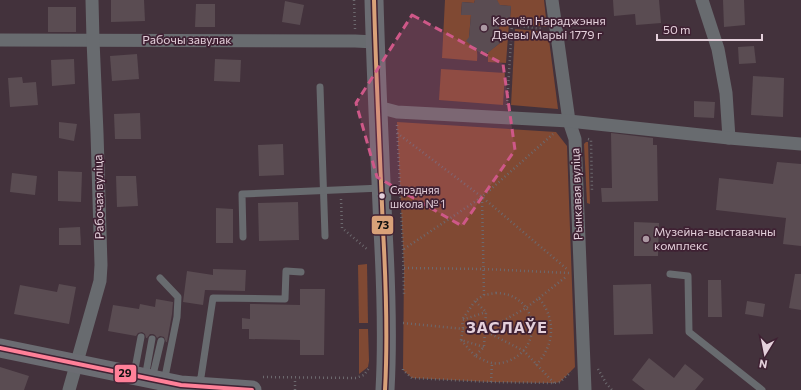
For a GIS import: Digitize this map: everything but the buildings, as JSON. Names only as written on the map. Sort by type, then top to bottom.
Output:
[{"type":"main road","points":[[374,0],[386,282],[386,390]]},
{"type":"main road","points":[[0,348],[181,385],[196,386],[254,384]]},
{"type":"street","name":"Рабочая вуліца","points":[[69,390],[100,281],[97,133],[92,0]]},
{"type":"street","name":"Рынкавая вуліца","points":[[552,0],[569,121],[575,139],[585,390]]},
{"type":"street","points":[[702,0],[718,49],[726,93],[729,138]]},
{"type":"street","name":"Рабочы завулак","points":[[0,40],[375,42]]},
{"type":"street","points":[[378,107],[397,112],[569,121],[801,144]]},
{"type":"lane","points":[[320,87],[325,236]]},
{"type":"lane","points":[[243,237],[242,194],[382,188]]},
{"type":"lane","points":[[196,386],[201,377],[213,298],[285,299],[286,271],[301,272]]},
{"type":"lane","points":[[670,274],[688,276],[689,332],[762,390]]},
{"type":"lane","points":[[149,379],[177,317],[178,297],[160,278]]},
{"type":"lane","points":[[141,337],[149,379]]},
{"type":"lane","points":[[149,379],[152,339]]},
{"type":"lane","points":[[149,379],[161,341]]},
{"type":"path","points":[[354,0],[355,41]]},
{"type":"path","points":[[507,112],[512,25],[542,29]]},
{"type":"path","points":[[397,112],[404,300]]},
{"type":"path","points":[[403,249],[482,197],[556,132],[548,131]]},
{"type":"path","points":[[397,133],[482,197],[571,273]]},
{"type":"path","points":[[357,189],[358,199],[341,199],[342,228],[370,252],[369,244]]},
{"type":"path","points":[[482,197],[484,295]]},
{"type":"path","points":[[571,265],[571,273]]},
{"type":"path","points":[[404,268],[484,269],[571,273]]},
{"type":"path","points":[[485,331],[526,308],[571,273]]},
{"type":"path","points":[[496,293],[508,294],[518,300],[526,308],[531,319],[532,330],[530,341],[524,351],[515,359],[492,363],[475,356],[461,340],[463,329],[462,320],[475,301],[484,295],[496,293]]},
{"type":"path","points":[[536,365],[541,360],[548,348],[551,327],[547,309],[539,298]]},
{"type":"path","points":[[475,301],[486,312],[484,347],[475,356]]},
{"type":"path","points":[[462,320],[486,312]]},
{"type":"path","points":[[403,315],[403,323],[485,331],[524,351],[554,383]]},
{"type":"path","points":[[461,340],[484,347]]},
{"type":"path","points":[[403,362],[402,370],[412,378],[492,382],[560,382]]},
{"type":"path","points":[[492,363],[492,382]]},
{"type":"path","points":[[254,384],[295,378],[356,378],[364,375],[370,367]]},
{"type":"path","points":[[597,367],[606,383],[612,390]]},
{"type":"path","points":[[295,378],[295,390]]},
{"type":"highlighted area","points":[[412,15],[503,64],[515,150],[462,226],[377,177],[356,103]]},
{"type":"shaded area","points":[[445,0],[475,0],[474,3],[462,2],[461,15],[471,15],[469,38],[474,43],[476,48],[477,61],[442,58]]},
{"type":"shaded area","points":[[497,0],[544,0],[547,27],[509,23],[506,63],[488,62],[488,52],[500,43],[498,40],[500,18],[510,18],[511,6],[498,5]]},
{"type":"shaded area","points":[[515,29],[548,32],[558,109],[511,105]]},
{"type":"shaded area","points":[[441,69],[505,73],[503,105],[439,100]]},
{"type":"shaded area","points":[[397,122],[556,132],[567,146],[575,367],[560,382],[491,382],[412,378],[403,370],[404,268]]},
{"type":"shaded area","points":[[588,142],[590,204],[587,203],[584,144]]},
{"type":"shaded area","points":[[367,264],[368,323],[359,323],[358,265]]},
{"type":"shaded area","points":[[359,329],[368,329],[369,361],[368,367],[359,374]]},
{"type":"transit line","name":"73","points":[[374,0],[386,290],[385,390]]},
{"type":"transit line","name":"29","points":[[0,348],[181,385],[252,390]]},
{"type":"place","name":"Касцёл Нараджэння Дзевы Марыі 1779 г","points":[[484,28]]},
{"type":"place","name":"Сярэдняя школа № 1","points":[[382,196]]},
{"type":"place","name":"Музейна-выставачны комплекс","points":[[646,239]]},
{"type":"district","name":"ЗАСЛАЎЕ","points":[[507,327]]}]
